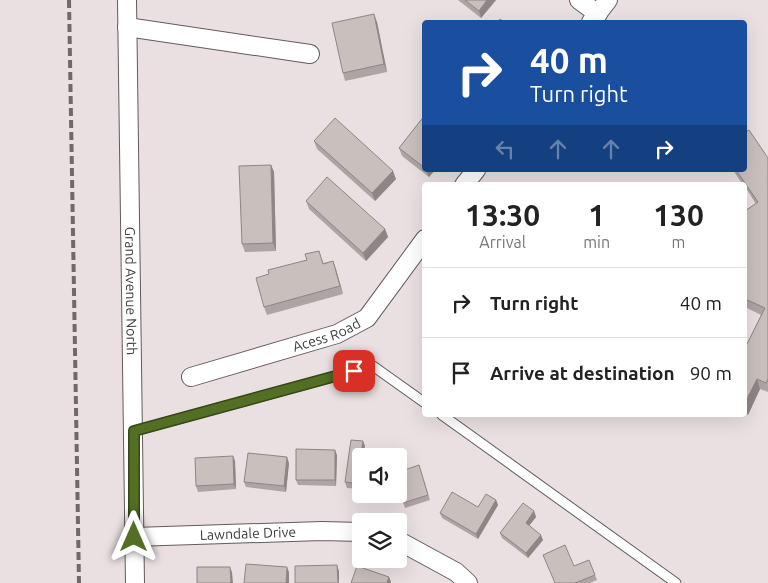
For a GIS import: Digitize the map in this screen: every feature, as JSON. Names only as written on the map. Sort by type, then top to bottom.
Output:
[{"type":"street","name":"Grand Avenue North","points":[[127,0],[135,583]]},
{"type":"street","points":[[579,0],[599,12]]},
{"type":"street","points":[[127,27],[310,54]]},
{"type":"street","points":[[466,182],[474,172]]},
{"type":"street","name":"Acess Road","points":[[190,377],[337,334],[367,318],[422,243]]},
{"type":"street","name":"Lawndale Drive","points":[[134,537],[352,532]]},
{"type":"street","points":[[407,545],[456,572],[468,583]]},
{"type":"lane","points":[[134,431],[372,366],[422,401]]},
{"type":"lane","points":[[445,417],[671,582]]},
{"type":"building","points":[[465,0],[487,0],[479,11]]},
{"type":"building","points":[[374,14],[384,64],[343,73],[332,23]]},
{"type":"building","points":[[335,118],[393,171],[372,193],[314,141]]},
{"type":"building","points":[[422,119],[422,166],[399,148]]},
{"type":"building","points":[[749,130],[768,158],[768,379],[766,383],[757,379],[747,399],[747,344],[765,308],[747,300],[747,210],[758,202],[747,186],[747,182],[744,182],[737,172],[747,172],[747,131]]},
{"type":"building","points":[[271,165],[273,243],[242,244],[239,166]]},
{"type":"building","points":[[327,177],[385,229],[363,253],[306,201]]},
{"type":"building","points":[[319,251],[323,264],[333,261],[340,286],[264,307],[256,278],[269,274],[268,270],[307,260],[305,254]]},
{"type":"building","points":[[351,440],[363,441],[362,448],[352,448],[352,483],[345,482]]},
{"type":"building","points":[[296,449],[335,450],[335,480],[296,480]]},
{"type":"building","points":[[248,453],[287,457],[284,486],[244,482]]},
{"type":"building","points":[[233,456],[234,484],[196,486],[195,458]]},
{"type":"building","points":[[419,465],[428,495],[407,502],[407,469]]},
{"type":"building","points":[[452,492],[478,507],[486,494],[496,500],[476,534],[440,513]]},
{"type":"building","points":[[523,503],[534,511],[526,523],[541,535],[526,553],[500,533]]},
{"type":"building","points":[[565,545],[574,566],[589,560],[595,575],[575,583],[555,583],[543,555]]},
{"type":"building","points":[[246,564],[287,567],[286,583],[244,583]]},
{"type":"building","points":[[337,565],[338,583],[295,583],[295,566]]},
{"type":"building","points":[[197,567],[230,567],[231,583],[197,583]]},
{"type":"building","points":[[356,568],[363,568],[389,577],[387,583],[351,583]]},
{"type":"railway","points":[[69,0],[79,583]]},
{"type":"route","points":[[134,537],[134,431],[354,371]]}]
